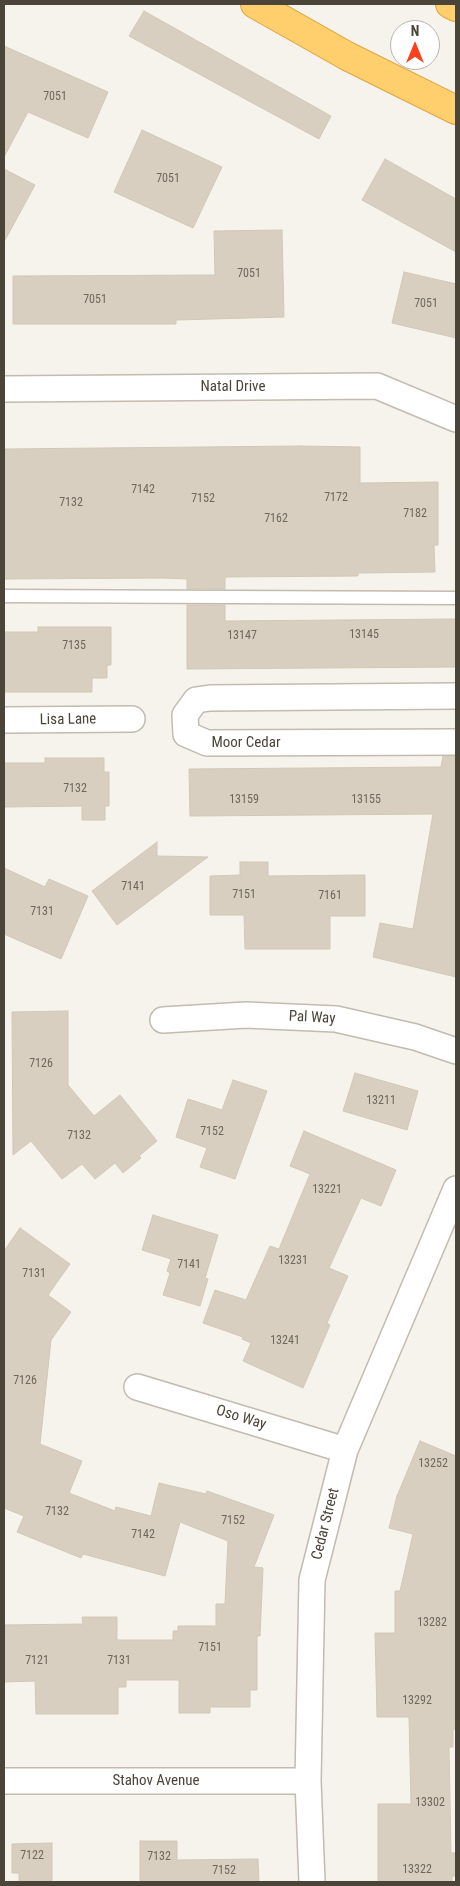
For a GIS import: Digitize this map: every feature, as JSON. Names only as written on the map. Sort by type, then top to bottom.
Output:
[{"type":"highway","points":[[255,4],[347,56],[456,110]]},
{"type":"highway","points":[[450,4],[456,7]]},
{"type":"street","name":"Natal Drive","points":[[4,389],[377,386],[456,419]]},
{"type":"street","name":"Moor Cedar","points":[[456,696],[210,698],[196,700],[185,716],[186,734],[207,744],[456,742]]},
{"type":"street","name":"Lisa Lane","points":[[4,720],[132,719]]},
{"type":"street","name":"Pal Way","points":[[163,1020],[246,1015],[336,1019],[415,1036],[456,1051]]},
{"type":"street","name":"Cedar Street","points":[[312,1882],[308,1780],[312,1580],[345,1450],[456,1189]]},
{"type":"street","name":"Oso Way","points":[[137,1386],[345,1450]]},
{"type":"street","name":"Stahov Avenue","points":[[4,1781],[308,1780]]},
{"type":"lane","points":[[4,596],[456,598]]},
{"type":"building","points":[[144,11],[331,116],[319,139],[129,36]]},
{"type":"building","points":[[4,46],[108,92],[88,138],[28,112],[4,157]]},
{"type":"building","points":[[142,130],[222,167],[193,228],[114,192]]},
{"type":"building","points":[[385,159],[456,199],[456,252],[362,200]]},
{"type":"building","points":[[4,169],[35,185],[4,242]]},
{"type":"building","points":[[282,230],[284,317],[176,320],[176,324],[13,324],[13,276],[215,275],[214,231]]},
{"type":"building","points":[[404,272],[456,284],[456,338],[392,323]]},
{"type":"building","points":[[360,447],[360,483],[438,482],[438,545],[434,545],[435,572],[358,573],[358,576],[225,577],[225,589],[187,589],[187,579],[4,579],[4,449]]},
{"type":"building","points":[[187,605],[225,605],[225,621],[456,619],[456,667],[187,669]]},
{"type":"building","points":[[38,627],[111,627],[111,665],[107,665],[107,678],[92,678],[92,692],[4,692],[4,632],[38,632]]},
{"type":"building","points":[[443,756],[456,756],[456,977],[373,957],[380,923],[413,929],[433,814],[190,816],[189,769],[441,767]]},
{"type":"building","points":[[45,758],[104,758],[104,772],[109,772],[109,806],[105,806],[105,820],[82,820],[82,806],[4,807],[4,763],[45,763]]},
{"type":"building","points":[[157,842],[157,856],[208,857],[117,925],[92,891]]},
{"type":"building","points":[[240,862],[268,862],[268,876],[365,875],[365,916],[330,916],[330,949],[245,949],[244,915],[210,915],[210,876],[240,875]]},
{"type":"building","points":[[4,868],[45,887],[49,879],[88,896],[61,959],[4,934]]},
{"type":"building","points":[[68,1011],[68,1085],[94,1116],[120,1095],[157,1141],[123,1173],[115,1163],[95,1179],[82,1164],[62,1179],[31,1141],[13,1155],[12,1012]]},
{"type":"building","points":[[355,1073],[418,1091],[407,1130],[343,1111]]},
{"type":"building","points":[[233,1080],[267,1091],[235,1179],[200,1167],[207,1148],[176,1137],[188,1099],[222,1110]]},
{"type":"building","points":[[304,1131],[396,1170],[381,1206],[361,1198],[329,1268],[348,1276],[327,1323],[330,1325],[303,1388],[243,1361],[251,1343],[242,1339],[243,1337],[203,1323],[215,1290],[246,1300],[270,1246],[279,1249],[310,1174],[290,1166]]},
{"type":"building","points":[[153,1215],[218,1235],[205,1278],[208,1279],[200,1306],[163,1295],[170,1273],[167,1271],[171,1259],[142,1250]]},
{"type":"building","points":[[20,1228],[70,1264],[48,1295],[71,1312],[51,1340],[40,1444],[82,1461],[69,1493],[115,1511],[116,1507],[151,1516],[159,1483],[206,1494],[207,1491],[274,1515],[254,1567],[263,1568],[260,1636],[257,1636],[257,1690],[250,1690],[250,1707],[210,1707],[210,1713],[179,1713],[179,1680],[126,1680],[126,1687],[118,1687],[118,1714],[36,1714],[35,1681],[4,1682],[4,1625],[83,1624],[82,1617],[117,1617],[117,1640],[173,1640],[173,1631],[178,1631],[178,1626],[216,1626],[216,1604],[225,1604],[228,1541],[180,1522],[165,1576],[83,1554],[81,1558],[17,1532],[24,1516],[4,1508],[4,1251]]},
{"type":"building","points":[[420,1441],[456,1456],[456,1729],[453,1729],[453,1747],[449,1747],[451,1853],[456,1853],[456,1876],[452,1876],[452,1882],[378,1882],[378,1804],[411,1804],[409,1717],[377,1717],[375,1633],[395,1633],[395,1591],[400,1591],[413,1534],[389,1528],[397,1496]]},
{"type":"building","points":[[140,1841],[177,1841],[177,1860],[258,1859],[259,1882],[140,1882]]},
{"type":"building","points":[[52,1843],[52,1882],[19,1882],[19,1873],[12,1873],[12,1844]]}]
